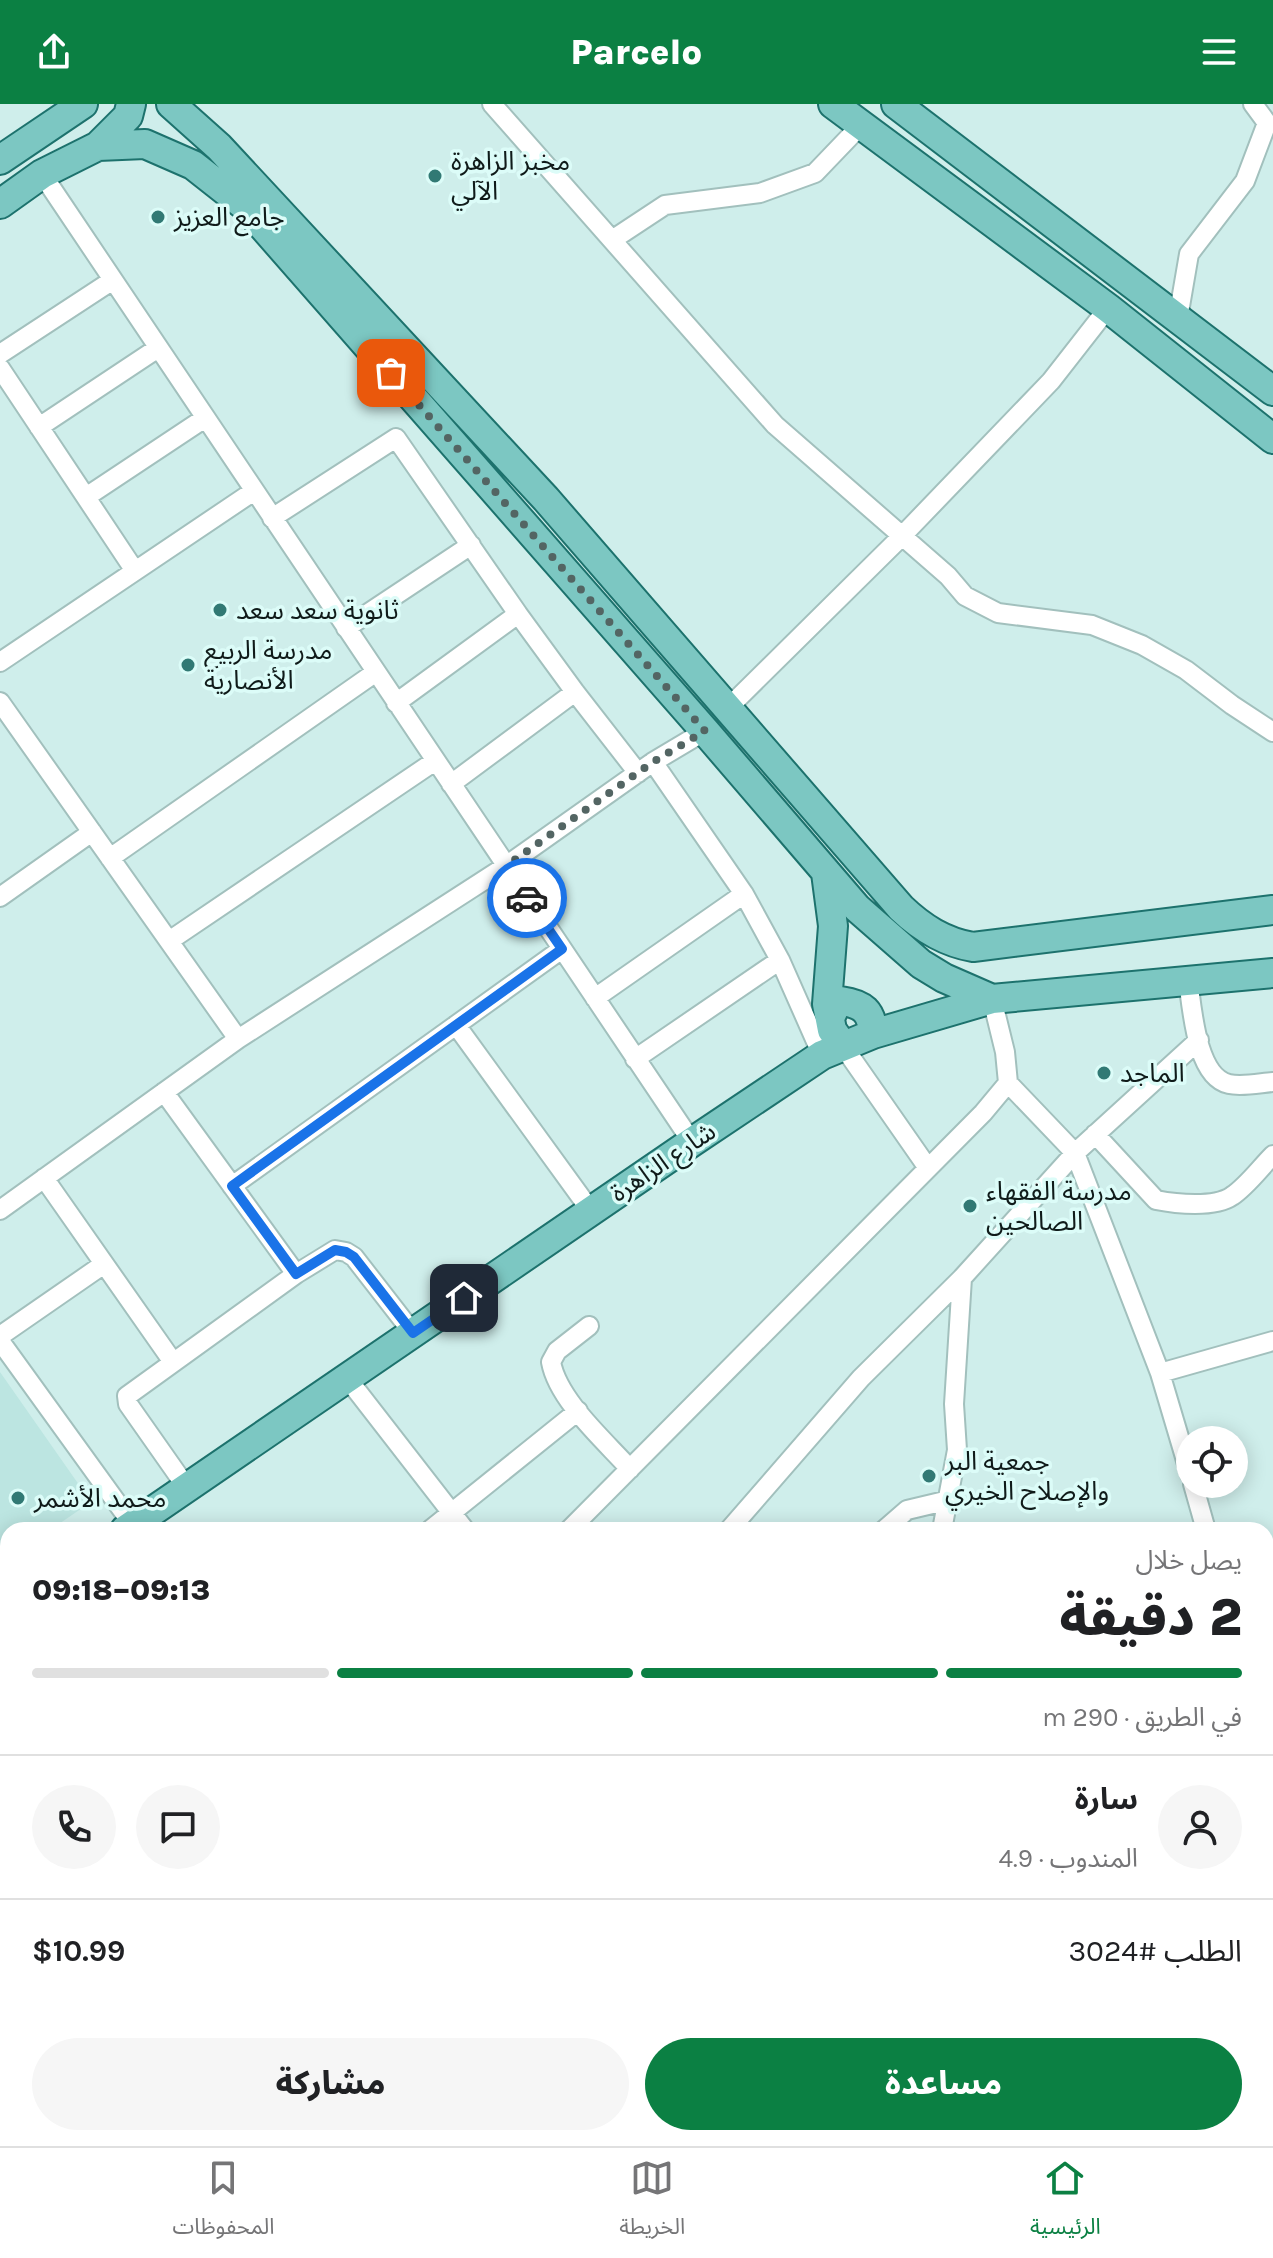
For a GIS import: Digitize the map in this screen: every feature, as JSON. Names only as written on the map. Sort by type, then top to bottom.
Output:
[{"type":"main road","points":[[0,160],[83,104]]},
{"type":"main road","points":[[0,204],[42,174],[98,146],[128,116],[131,104]]},
{"type":"main road","points":[[171,104],[219,147],[546,499],[901,908],[928,930],[958,944],[973,947],[1273,910]]},
{"type":"main road","points":[[833,104],[1108,308],[1273,439]]},
{"type":"main road","points":[[896,104],[1273,391]]},
{"type":"main road","points":[[98,146],[145,144],[169,153],[193,165],[245,206],[874,925],[921,964],[992,999]]},
{"type":"main road","points":[[826,873],[833,926],[827,1004],[832,1050]]},
{"type":"main road","name":"شارع الزاهرة","points":[[138,1522],[692,1142],[832,1050],[873,1034],[992,999],[1273,973]]},
{"type":"main road","points":[[830,1018],[841,1001],[856,1003],[871,1019],[873,1034]]},
{"type":"street","points":[[492,104],[775,425],[948,576],[965,596],[998,613],[1092,625],[1142,645],[1186,670],[1273,732]]},
{"type":"street","points":[[1178,318],[1189,254],[1245,181],[1267,123],[1253,104]]},
{"type":"street","points":[[612,240],[665,205],[760,193],[815,173],[861,125]]},
{"type":"street","points":[[42,174],[692,1142]]},
{"type":"street","points":[[0,354],[113,280]]},
{"type":"street","points":[[728,708],[902,536],[1051,381],[1108,308]]},
{"type":"street","points":[[39,427],[158,348]]},
{"type":"street","points":[[1,372],[135,571]]},
{"type":"street","points":[[86,497],[205,418]]},
{"type":"street","points":[[272,518],[396,438],[575,692],[645,768],[744,894],[832,1050],[928,1168]]},
{"type":"street","points":[[0,662],[254,491]]},
{"type":"street","points":[[346,628],[471,545]]},
{"type":"street","points":[[396,703],[518,614]]},
{"type":"street","points":[[110,858],[376,672]]},
{"type":"street","points":[[451,784],[575,692]]},
{"type":"street","points":[[0,702],[6,722],[92,832],[238,1039]]},
{"type":"street","points":[[0,1210],[238,1039],[506,866],[645,768],[705,731]]},
{"type":"street","points":[[169,941],[435,761]]},
{"type":"street","points":[[0,897],[92,832]]},
{"type":"street","points":[[595,998],[744,894]]},
{"type":"street","points":[[232,1186],[562,949]]},
{"type":"street","points":[[635,1059],[780,960]]},
{"type":"street","points":[[1188,980],[1207,1068],[1230,1085],[1273,1082]]},
{"type":"street","points":[[992,999],[1005,1052],[1008,1083],[1075,1153],[1160,1373],[1176,1427]]},
{"type":"street","points":[[456,1025],[591,1211]]},
{"type":"street","points":[[736,1522],[861,1378],[962,1278],[1075,1153],[1199,1040]]},
{"type":"street","points":[[577,1522],[983,1113],[1008,1083]]},
{"type":"street","points":[[164,1092],[296,1274]]},
{"type":"street","points":[[1095,1134],[1156,1200],[1170,1203],[1215,1204],[1231,1197],[1273,1155]]},
{"type":"street","points":[[44,1178],[173,1362]]},
{"type":"street","points":[[187,1488],[128,1404],[127,1396],[296,1274],[335,1250],[346,1252],[354,1257],[413,1333]]},
{"type":"street","points":[[104,1264],[0,1338],[125,1522]]},
{"type":"street","points":[[944,1522],[957,1450],[954,1404],[962,1278]]},
{"type":"street","points":[[589,1326],[557,1351],[551,1362],[553,1376],[578,1411],[630,1469]]},
{"type":"street","points":[[1160,1373],[1273,1341]]},
{"type":"street","points":[[347,1378],[458,1522]]},
{"type":"street","points":[[440,1522],[578,1411]]},
{"type":"street","points":[[1197,1498],[1204,1522]]},
{"type":"street","points":[[893,1522],[907,1510],[949,1500]]},
{"type":"shaded area","points":[[0,1372],[91,1502],[62,1522],[0,1522]]},
{"type":"way so far","points":[[391,373],[705,731],[653,762],[506,866],[527,898]]},
{"type":"place","name":"مخبز الزاهرة الآلي","points":[[435,176]]},
{"type":"place","name":"جامع العزيز","points":[[158,217]]},
{"type":"place","name":"ثانوية سعد سعد","points":[[220,610]]},
{"type":"place","name":"مدرسة الربيع الأنصارية","points":[[188,665]]},
{"type":"place","name":"الماجد","points":[[1104,1073]]},
{"type":"place","name":"مدرسة الفقهاء الصالحين","points":[[970,1206]]},
{"type":"place","name":"جمعية البر والإصلاح الخيري","points":[[929,1476]]},
{"type":"place","name":"محمد الأشمر","points":[[18,1498]]},
{"type":"route","points":[[464,1298],[413,1333],[354,1257],[346,1252],[335,1250],[296,1274],[232,1186],[562,949],[527,898]]}]
